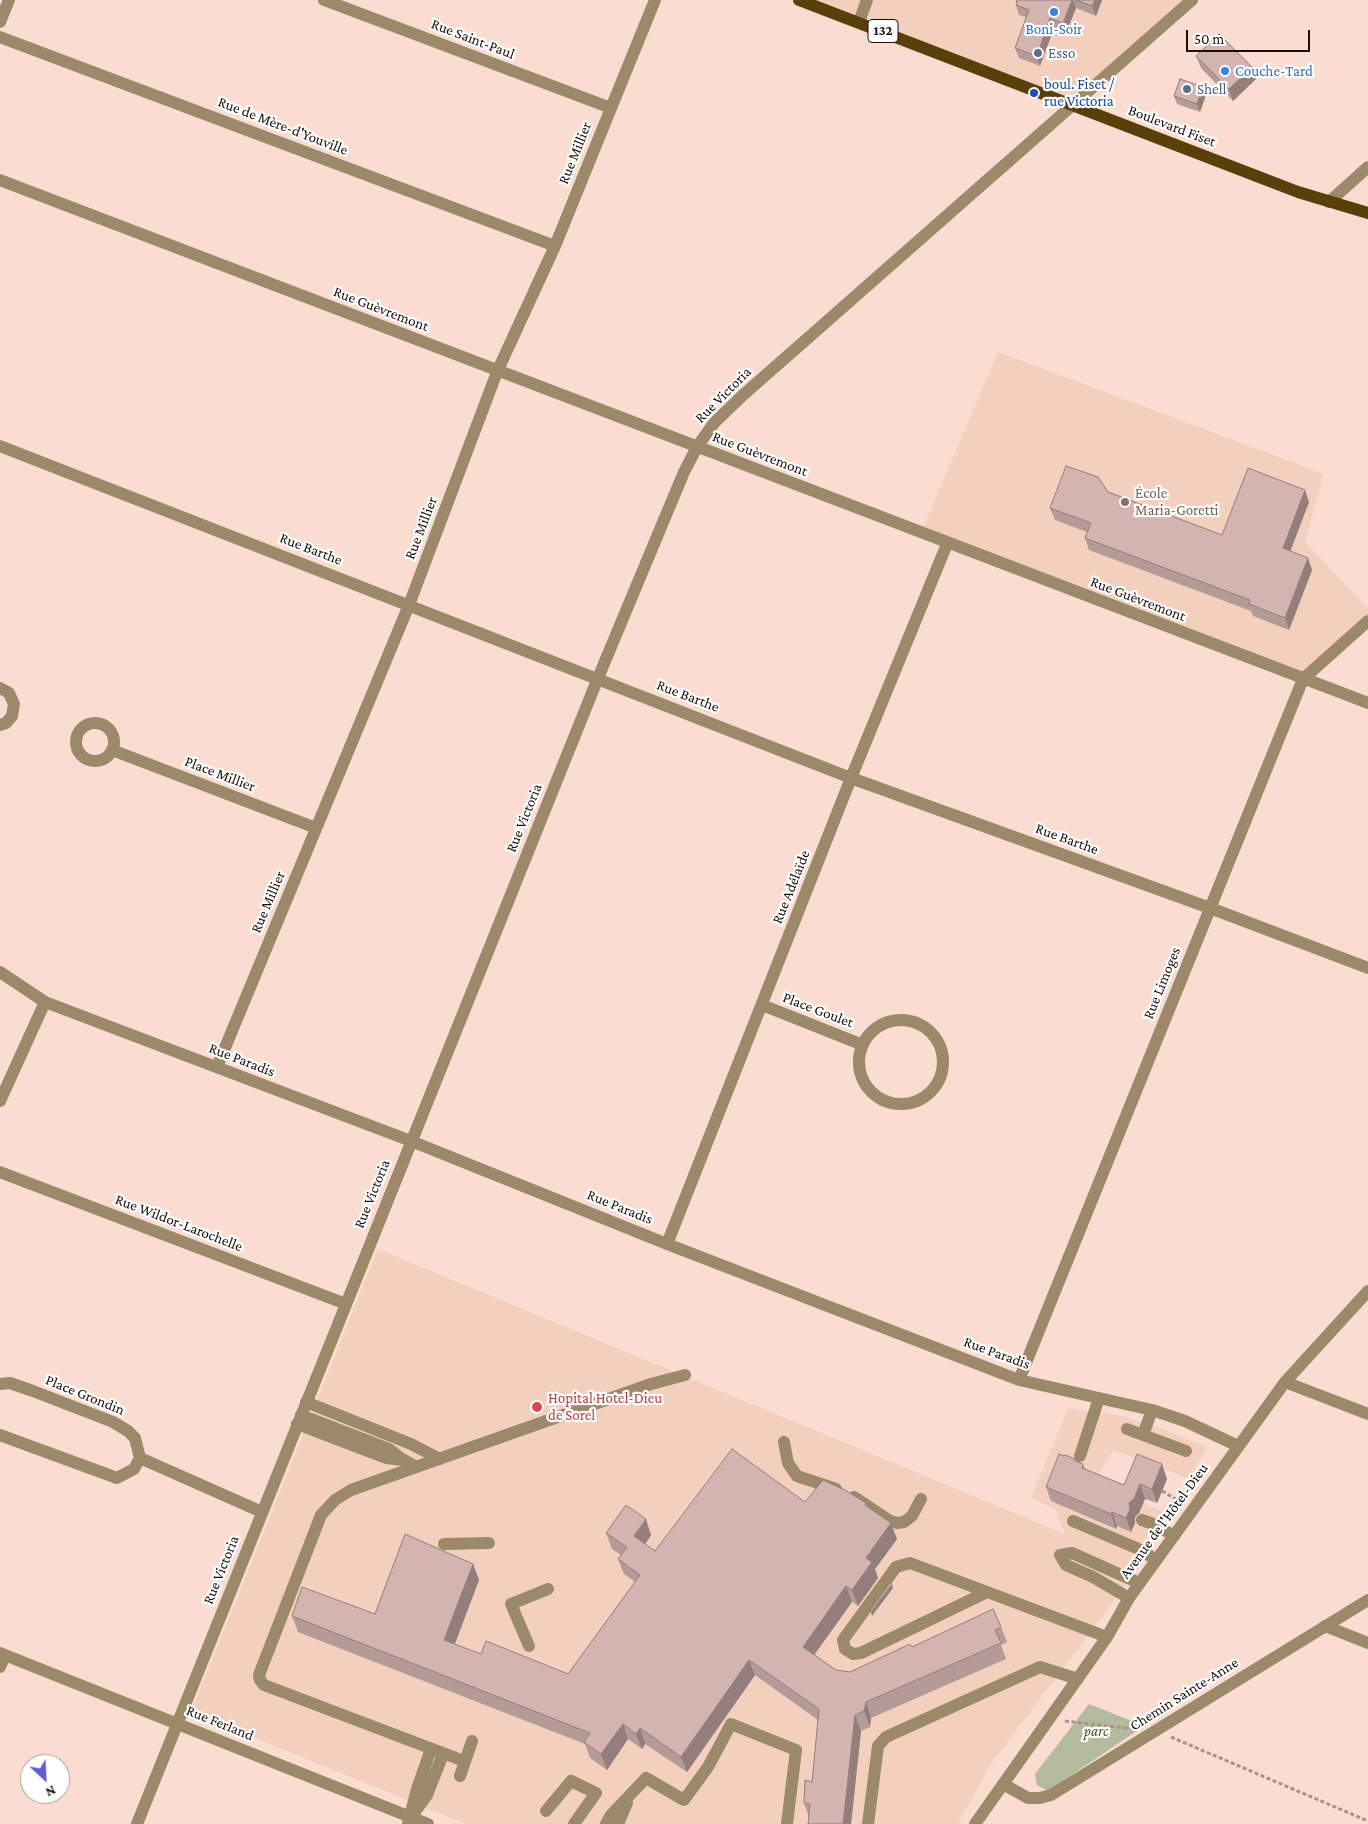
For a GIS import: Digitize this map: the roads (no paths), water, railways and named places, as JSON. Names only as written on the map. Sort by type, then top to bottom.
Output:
[{"type":"main road","name":"Boulevard Fiset","points":[[799,0],[1298,192],[1368,213]]},
{"type":"street","points":[[0,22],[8,0]]},
{"type":"street","name":"Rue Saint-Paul","points":[[324,0],[611,108]]},
{"type":"street","name":"Rue Millier","points":[[217,1067],[409,605],[497,372],[555,246],[655,0]]},
{"type":"street","points":[[859,22],[867,0]]},
{"type":"street","name":"Rue Victoria","points":[[137,1824],[410,1141],[598,678],[684,472],[697,447],[714,423],[742,396],[1192,0]]},
{"type":"street","name":"Rue de Mère-d'Youville","points":[[0,37],[555,246]]},
{"type":"street","points":[[1329,202],[1368,167]]},
{"type":"street","name":"Rue Guèvremont","points":[[0,180],[497,372],[1368,703]]},
{"type":"street","name":"Rue Barthe","points":[[0,446],[852,778],[1210,908],[1368,968]]},
{"type":"street","name":"Rue Adélaïde","points":[[668,1244],[852,778],[947,544]]},
{"type":"street","name":"Rue Limoges","points":[[1019,1380],[1303,679],[1368,621]]},
{"type":"street","points":[[0,688],[9,692],[14,704],[12,716],[6,723],[0,725]]},
{"type":"street","name":"Place Millier","points":[[112,750],[316,828]]},
{"type":"street","name":"Rue Paradis","points":[[0,972],[45,1002],[410,1141],[668,1244],[1019,1380],[1152,1410],[1185,1421],[1238,1446]]},
{"type":"street","points":[[0,1101],[45,1002]]},
{"type":"street","name":"Place Goulet","points":[[762,1005],[863,1045]]},
{"type":"street","name":"Place Goulet","points":[[895,1020],[909,1020],[922,1025],[933,1034],[940,1046],[943,1059],[942,1073],[936,1086],[926,1095],[914,1101],[900,1104],[887,1101],[875,1094],[866,1084],[861,1072],[860,1058],[863,1045],[871,1033],[882,1024],[895,1020]]},
{"type":"street","name":"Rue Wildor-Larochelle","points":[[0,1172],[346,1304]]},
{"type":"street","name":"Avenue de l'Hôtel-Dieu","points":[[1004,1784],[1107,1637],[1128,1598],[1285,1382],[1368,1291]]},
{"type":"street","points":[[464,1761],[264,1685],[260,1680],[259,1675],[317,1524],[335,1500],[351,1490],[651,1384],[685,1375]]},
{"type":"street","points":[[1285,1382],[1368,1414]]},
{"type":"street","name":"Place Grondin","points":[[0,1384],[10,1384],[33,1391],[113,1422],[128,1431],[135,1438],[140,1458]]},
{"type":"street","points":[[1080,1456],[1099,1398]]},
{"type":"street","points":[[306,1402],[411,1444],[440,1459]]},
{"type":"street","points":[[1143,1435],[1152,1410]]},
{"type":"street","points":[[299,1420],[389,1449],[416,1467]]},
{"type":"street","points":[[1127,1429],[1186,1451]]},
{"type":"street","points":[[0,1435],[117,1478],[134,1469],[140,1458],[262,1512]]},
{"type":"street","points":[[784,1442],[788,1462],[797,1476],[853,1497],[890,1521],[904,1522],[912,1516],[921,1499]]},
{"type":"street","points":[[1142,1520],[1156,1525],[1174,1536]]},
{"type":"street","points":[[1073,1522],[1135,1548],[1156,1560]]},
{"type":"street","points":[[444,1544],[489,1543]]},
{"type":"street","points":[[1128,1598],[1093,1577],[1066,1565],[1060,1555],[1072,1553],[1139,1583]]},
{"type":"street","points":[[987,1592],[861,1653],[853,1654],[845,1648],[843,1640],[896,1567],[910,1563],[1107,1637]]},
{"type":"street","points":[[529,1646],[511,1604],[548,1589]]},
{"type":"street","name":"Chemin Sainte-Anne","points":[[1004,1784],[1028,1798],[1040,1798],[1051,1795],[1368,1600]]},
{"type":"street","points":[[1325,1626],[1368,1643]]},
{"type":"street","name":"Rue Ferland","points":[[2,1658],[177,1724],[409,1821],[428,1824]]},
{"type":"street","points":[[868,1824],[878,1746],[886,1738],[1040,1667],[1078,1679]]},
{"type":"street","points":[[606,1824],[611,1815],[646,1778],[684,1800],[708,1767],[731,1724],[796,1750],[787,1824]]},
{"type":"street","points":[[460,1776],[472,1741]]},
{"type":"street","points":[[409,1821],[431,1749]]},
{"type":"street","points":[[409,1821],[427,1795],[443,1754]]},
{"type":"street","points":[[546,1811],[571,1782],[596,1793],[574,1824]]},
{"type":"street","points":[[975,1824],[1004,1784]]},
{"type":"street","points":[[618,1824],[629,1798]]},
{"type":"place","name":"Boni-Soir","points":[[1054,12]]},
{"type":"place","name":"Esso","points":[[1038,53]]},
{"type":"place","name":"Couche-Tard","points":[[1225,71]]},
{"type":"place","name":"Shell","points":[[1187,89]]},
{"type":"place","name":"boul. Fiset / rue Victoria","points":[[1034,93]]},
{"type":"place","name":"École Maria-Goretti","points":[[1125,502]]},
{"type":"place","name":"Hopital Hotel-Dieu de Sorel","points":[[537,1407]]},
{"type":"park label","name":"parc","points":[[1096,1731]]}]
